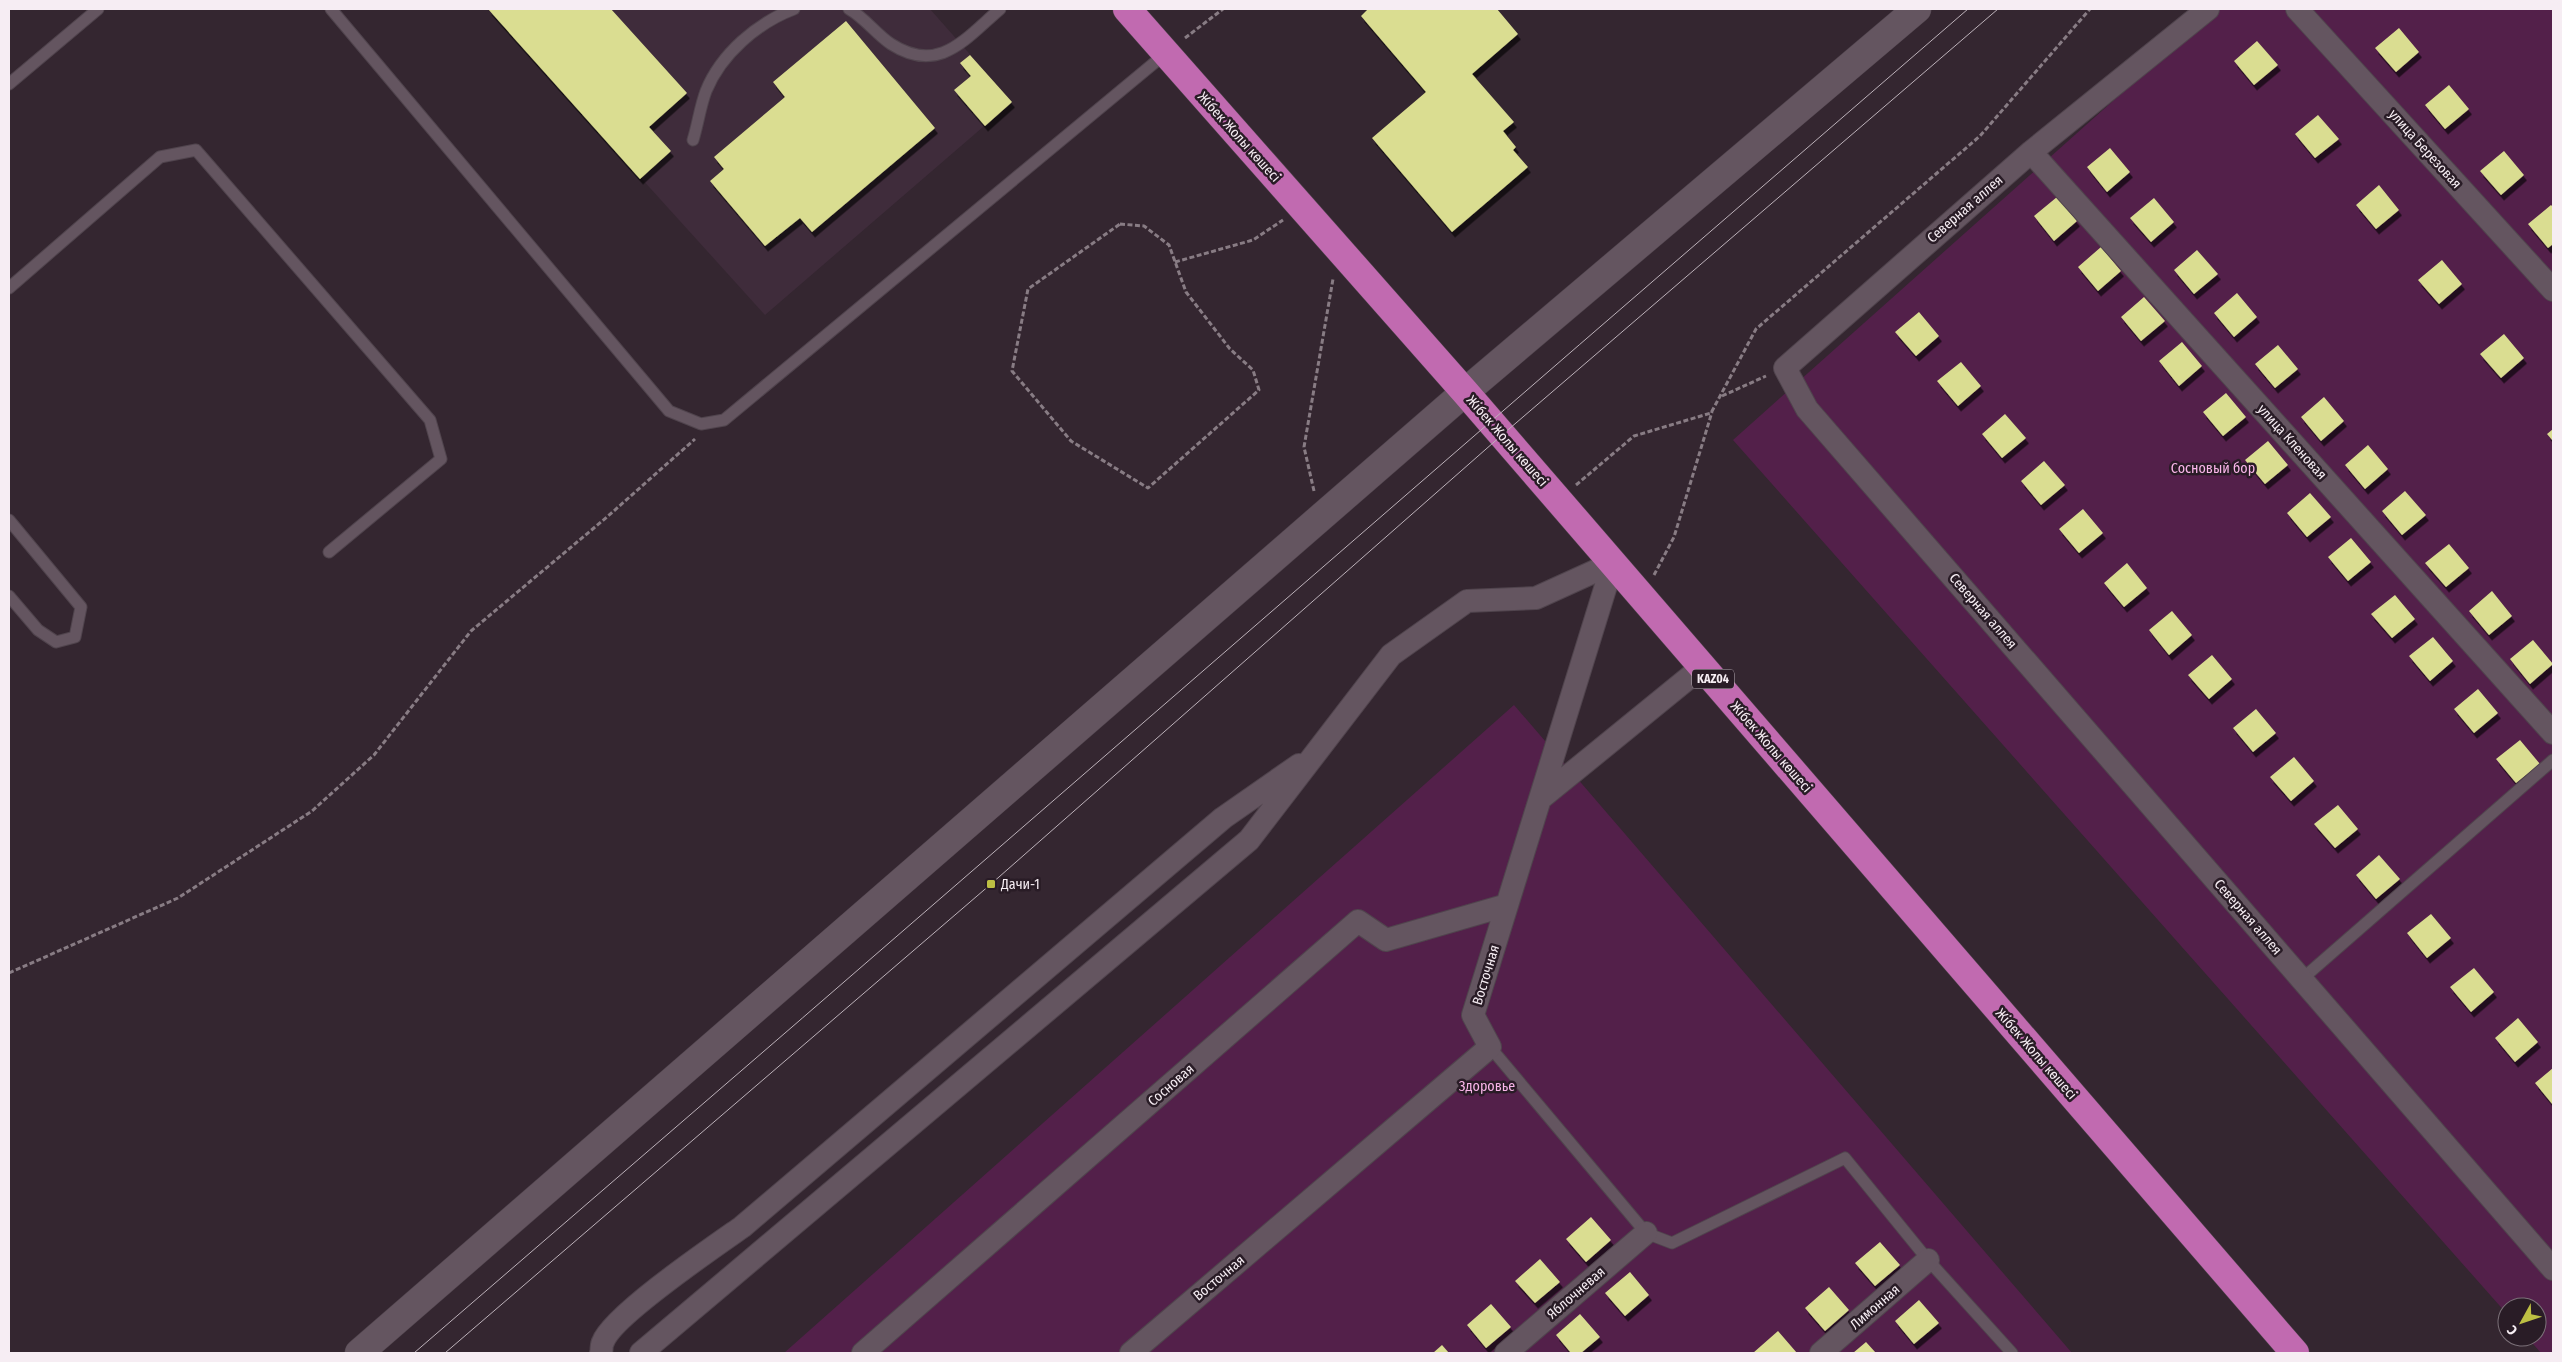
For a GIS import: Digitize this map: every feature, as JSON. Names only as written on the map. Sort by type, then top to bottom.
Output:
[{"type":"highway","name":"Жібек Жолы көшесі","points":[[1127,9],[1465,392],[2295,1353]]},
{"type":"street","points":[[359,1353],[1465,392],[1917,9]]},
{"type":"street","name":"Северная аллея","points":[[2208,9],[2032,152],[1785,368],[1807,409],[2553,1268]]},
{"type":"street","name":"улица Березовая","points":[[2297,9],[2553,290]]},
{"type":"street","name":"улица Кленовая","points":[[2032,152],[2553,733]]},
{"type":"street","points":[[641,1353],[1249,840],[1390,655],[1467,601],[1536,598],[1613,563]]},
{"type":"street","name":"Восточная","points":[[1131,1353],[1490,1047],[1473,1015],[1613,563]]},
{"type":"street","points":[[1540,798],[1702,667]]},
{"type":"street","points":[[601,1353],[603,1341],[622,1318],[686,1267],[742,1227],[1223,818],[1316,754]]},
{"type":"street","name":"Сосновая","points":[[863,1353],[1358,921],[1386,940],[1507,905]]},
{"type":"street","name":"Яблочневая","points":[[1506,1353],[1646,1232]]},
{"type":"street","name":"Лимонная","points":[[1821,1353],[1928,1260]]},
{"type":"lane","points":[[9,84],[98,9]]},
{"type":"lane","points":[[330,9],[669,411],[701,424],[724,420],[1165,54]]},
{"type":"lane","points":[[693,140],[706,91],[725,58],[768,21],[794,9]]},
{"type":"lane","points":[[849,9],[891,44],[920,57],[947,52],[1000,9]]},
{"type":"lane","points":[[9,288],[160,157],[196,150],[430,420],[441,459],[328,552]]},
{"type":"lane","points":[[9,520],[81,607],[75,637],[56,642],[38,630],[9,596]]},
{"type":"lane","points":[[2302,980],[2553,760]]},
{"type":"lane","points":[[1490,1047],[1646,1232],[1672,1243],[1845,1158],[1928,1260],[2012,1353]]},
{"type":"path","points":[[1165,54],[1222,9]]},
{"type":"path","points":[[1636,590],[1651,579],[1674,537],[1711,413],[1756,329],[1980,136],[2090,9]]},
{"type":"path","points":[[1175,262],[1252,240],[1302,208]]},
{"type":"path","points":[[1120,224],[1144,226],[1169,245],[1175,262],[1186,292],[1230,349],[1253,370],[1259,390],[1148,488],[1070,441],[1012,371],[1028,289],[1120,224]]},
{"type":"path","points":[[1320,518],[1304,447],[1338,248]]},
{"type":"path","points":[[1558,500],[1634,436],[1711,413],[1722,394],[1785,368]]},
{"type":"path","points":[[9,973],[178,898],[312,810],[374,755],[470,631],[694,442],[701,424]]},
{"type":"shaded area","points":[[488,9],[930,9],[1012,102],[765,315]]},
{"type":"green space","name":"Сосновый бор","points":[[2216,9],[2553,9],[2553,1353],[2541,1353],[2536,1347],[2547,1347],[2547,1297],[2497,1297],[2497,1303],[1733,440]]},
{"type":"green space","name":"Здоровье","points":[[1514,705],[2072,1353],[784,1353]]},
{"type":"building","points":[[488,9],[611,9],[687,93],[649,127],[671,151],[640,179]]},
{"type":"building","points":[[1368,9],[1497,9],[1518,34],[1472,74],[1514,122],[1503,131],[1516,147],[1513,150],[1528,167],[1452,232],[1372,138],[1426,92],[1361,16]]},
{"type":"building","points":[[846,21],[935,128],[812,232],[800,218],[765,246],[710,181],[724,169],[714,157],[785,97],[773,82]]},
{"type":"building","points":[[2399,28],[2419,52],[2396,72],[2375,48]]},
{"type":"building","points":[[2257,41],[2278,65],[2254,85],[2234,61]]},
{"type":"building","points":[[970,55],[1012,102],[985,126],[954,90],[971,76],[960,63]]},
{"type":"building","points":[[2449,85],[2469,109],[2445,129],[2425,105]]},
{"type":"building","points":[[2318,115],[2339,139],[2315,158],[2295,134]]},
{"type":"building","points":[[2110,148],[2130,172],[2107,192],[2087,167]]},
{"type":"building","points":[[2504,151],[2524,175],[2501,195],[2480,171]]},
{"type":"building","points":[[2379,185],[2399,210],[2376,229],[2356,205]]},
{"type":"building","points":[[2057,197],[2077,221],[2054,241],[2034,216]]},
{"type":"building","points":[[2154,198],[2174,222],[2151,242],[2130,218]]},
{"type":"building","points":[[2551,205],[2553,207],[2553,244],[2548,248],[2528,224]]},
{"type":"building","points":[[2101,247],[2121,271],[2098,291],[2078,267]]},
{"type":"building","points":[[2197,250],[2218,274],[2194,294],[2174,270]]},
{"type":"building","points":[[2442,260],[2462,284],[2439,304],[2418,280]]},
{"type":"building","points":[[2237,293],[2257,317],[2234,337],[2214,313]]},
{"type":"building","points":[[2144,297],[2165,321],[2141,341],[2121,317]]},
{"type":"building","points":[[1919,312],[1939,336],[1916,356],[1895,332]]},
{"type":"building","points":[[2504,334],[2524,358],[2501,378],[2480,354]]},
{"type":"building","points":[[2182,342],[2202,366],[2179,386],[2159,361]]},
{"type":"building","points":[[2278,345],[2298,369],[2275,388],[2255,364]]},
{"type":"building","points":[[1961,362],[1981,386],[1958,406],[1937,381]]},
{"type":"building","points":[[2226,393],[2246,417],[2223,436],[2203,412]]},
{"type":"building","points":[[2324,397],[2344,421],[2321,441],[2301,417]]},
{"type":"building","points":[[2005,414],[2026,438],[2002,458],[1982,434]]},
{"type":"building","points":[[2553,429],[2553,441],[2547,434]]},
{"type":"building","points":[[2268,441],[2288,465],[2265,484],[2245,460]]},
{"type":"building","points":[[2368,445],[2388,469],[2365,489],[2345,465]]},
{"type":"building","points":[[2044,461],[2065,485],[2041,505],[2021,481]]},
{"type":"building","points":[[2405,491],[2426,515],[2402,535],[2382,511]]},
{"type":"building","points":[[2310,493],[2331,517],[2307,537],[2287,513]]},
{"type":"building","points":[[2083,509],[2103,533],[2079,553],[2059,529]]},
{"type":"building","points":[[2351,538],[2371,562],[2348,581],[2328,557]]},
{"type":"building","points":[[2449,544],[2469,568],[2446,587],[2425,563]]},
{"type":"building","points":[[2127,563],[2147,588],[2124,607],[2104,583]]},
{"type":"building","points":[[2492,591],[2512,616],[2489,635],[2469,611]]},
{"type":"building","points":[[2395,595],[2415,619],[2392,638],[2371,614]]},
{"type":"building","points":[[2172,611],[2192,635],[2169,655],[2149,630]]},
{"type":"building","points":[[2433,637],[2453,661],[2430,681],[2409,656]]},
{"type":"building","points":[[2533,640],[2553,664],[2530,684],[2510,659]]},
{"type":"building","points":[[2212,655],[2232,679],[2209,699],[2188,675]]},
{"type":"building","points":[[2478,689],[2498,713],[2474,733],[2454,709]]},
{"type":"building","points":[[2256,709],[2276,733],[2253,752],[2233,728]]},
{"type":"building","points":[[2520,740],[2540,764],[2516,783],[2496,759]]},
{"type":"building","points":[[2294,757],[2314,781],[2291,801],[2270,777]]},
{"type":"building","points":[[2338,805],[2358,829],[2335,848],[2314,824]]},
{"type":"building","points":[[2379,855],[2400,879],[2376,899],[2356,875]]},
{"type":"building","points":[[2431,914],[2451,938],[2427,958],[2407,933]]},
{"type":"building","points":[[2474,968],[2494,992],[2471,1012],[2450,987]]},
{"type":"building","points":[[2518,1018],[2538,1042],[2515,1062],[2495,1038]]},
{"type":"building","points":[[2553,1068],[2553,1105],[2535,1083]]},
{"type":"building","points":[[1591,1217],[1611,1240],[1586,1262],[1566,1239]]},
{"type":"building","points":[[1880,1242],[1900,1265],[1875,1286],[1855,1263]]},
{"type":"building","points":[[1540,1259],[1560,1282],[1535,1303],[1515,1281]]},
{"type":"building","points":[[1630,1272],[1649,1295],[1625,1316],[1605,1293]]},
{"type":"building","points":[[1829,1287],[1849,1310],[1825,1331],[1805,1308]]},
{"type":"building","points":[[1919,1300],[1939,1323],[1914,1344],[1895,1321]]},
{"type":"building","points":[[1491,1304],[1511,1327],[1486,1348],[1467,1325]]},
{"type":"building","points":[[1580,1314],[1600,1337],[1581,1353],[1571,1353],[1556,1335]]},
{"type":"building","points":[[1778,1331],[1797,1353],[1753,1353]]},
{"type":"building","points":[[1866,1342],[1876,1353],[1853,1353]]},
{"type":"building","points":[[1442,1345],[1449,1353],[1433,1353]]},
{"type":"tram line","points":[[414,1353],[1968,9]]},
{"type":"tram line","points":[[445,1353],[991,884],[1502,435],[1998,9]]},
{"type":"place","name":"Дачи-1","points":[[991,884]]}]
